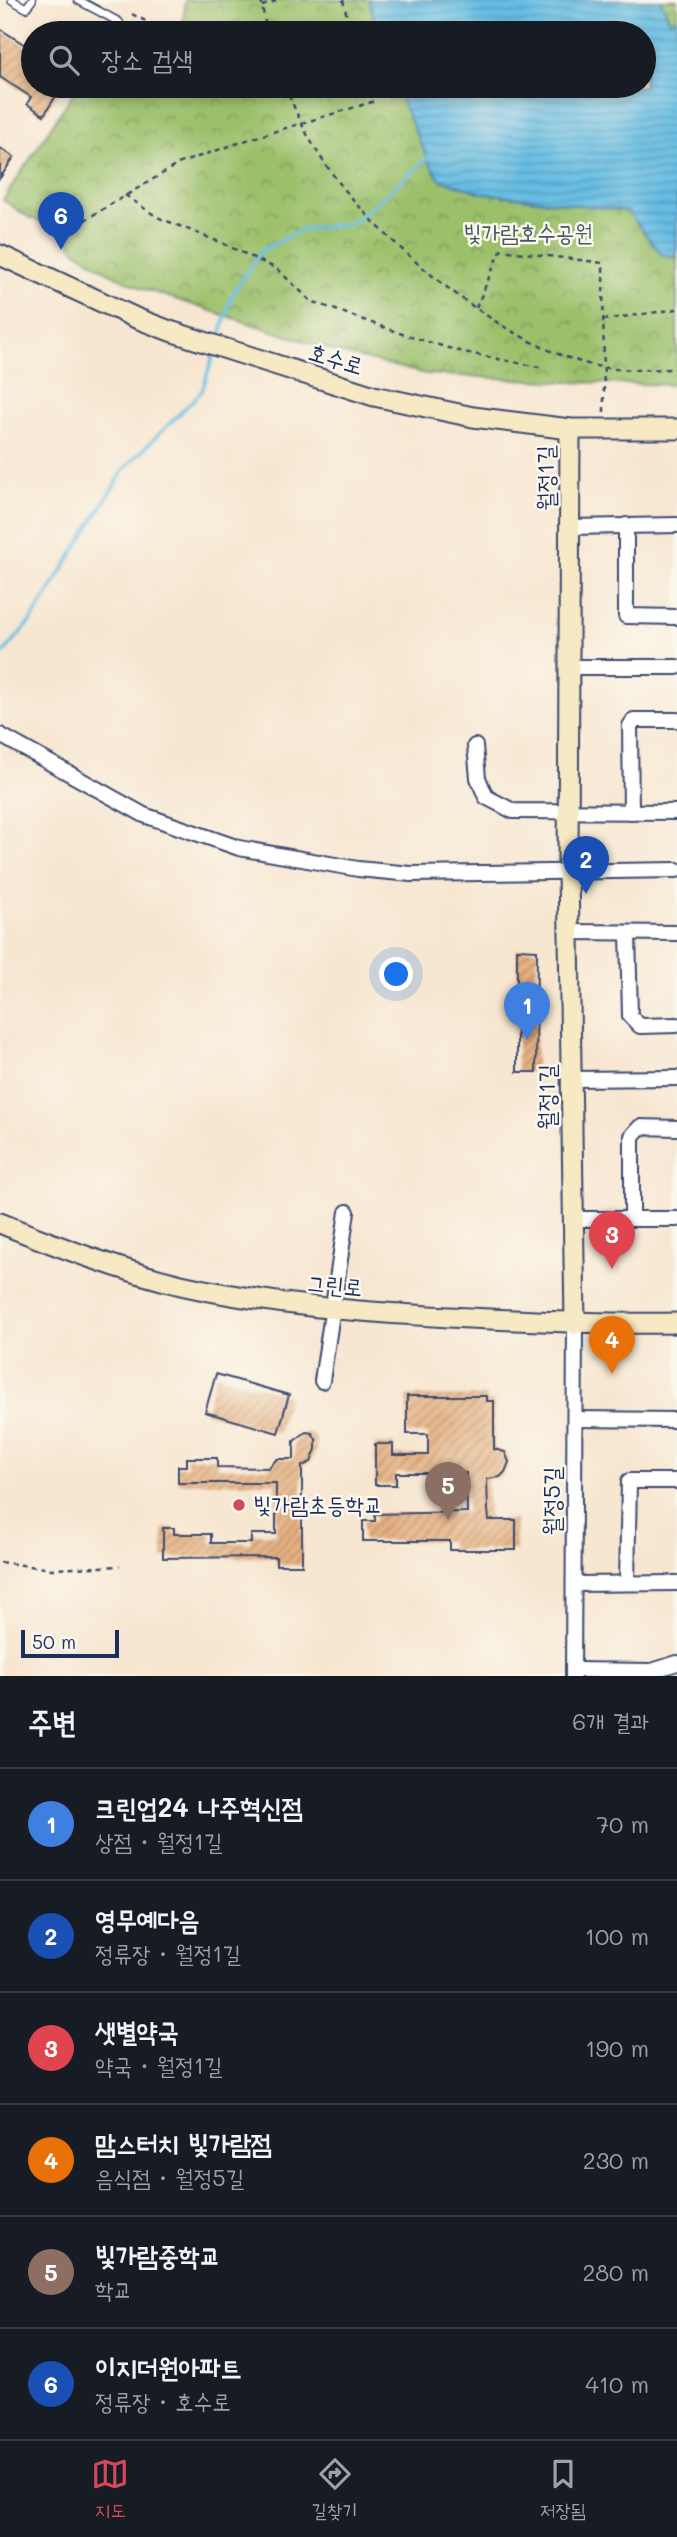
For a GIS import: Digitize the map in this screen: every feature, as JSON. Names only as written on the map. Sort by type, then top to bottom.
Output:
[{"type":"street","name":"호수로","points":[[0,255],[170,331],[374,396],[473,417],[570,429],[677,429]]},
{"type":"street","name":"월정1길","points":[[570,429],[568,870],[575,1324]]},
{"type":"street","points":[[626,525],[626,616],[677,617]]},
{"type":"street","name":"월정1길","points":[[571,527],[677,525]]},
{"type":"street","points":[[569,667],[677,667]]},
{"type":"street","points":[[631,812],[630,726],[634,720],[677,720]]},
{"type":"street","points":[[0,736],[144,815],[239,848],[358,869],[411,874],[677,870]]},
{"type":"street","points":[[475,746],[478,778],[486,797],[513,811],[677,812]]},
{"type":"street","points":[[569,932],[677,933]]},
{"type":"street","points":[[628,933],[630,1016],[640,1026],[677,1025]]},
{"type":"street","points":[[572,1079],[677,1078]]},
{"type":"street","points":[[632,1219],[632,1136],[640,1127],[677,1128]]},
{"type":"street","points":[[322,1381],[347,1212]]},
{"type":"street","points":[[572,1219],[677,1219]]},
{"type":"street","name":"그린로","points":[[0,1223],[81,1255],[180,1284],[262,1301],[333,1310],[575,1324],[677,1323]]},
{"type":"street","name":"월정5길","points":[[575,1324],[573,1673],[628,1674],[652,1671],[677,1663]]},
{"type":"street","points":[[575,1419],[677,1420]]},
{"type":"street","points":[[627,1583],[629,1481],[677,1481]]},
{"type":"street","points":[[575,1584],[677,1583]]},
{"type":"lane","points":[[12,0],[26,8],[32,0]]},
{"type":"lane","points":[[78,0],[117,21]]},
{"type":"path","points":[[261,0],[264,21]]},
{"type":"path","points":[[261,6],[279,0]]},
{"type":"path","points":[[343,0],[348,21]]},
{"type":"path","points":[[132,14],[146,21]]},
{"type":"path","points":[[291,98],[316,150],[346,190],[390,237],[426,270],[476,308],[533,343],[560,354],[603,367],[677,369]]},
{"type":"path","points":[[58,236],[180,163],[372,102],[371,98]]},
{"type":"path","points":[[125,195],[157,217],[277,269],[311,301],[405,335],[459,351],[543,368]]},
{"type":"path","points":[[476,308],[501,250],[603,263],[604,429]]},
{"type":"path","points":[[603,320],[677,309]]},
{"type":"path","points":[[0,1562],[52,1569],[120,1566]]},
{"type":"green space","name":"빛가람호수공원","points":[[185,0],[677,0],[677,385],[426,374],[344,354],[144,289],[109,273],[75,250],[61,229],[28,217],[3,200],[70,98],[656,98],[656,21],[183,21]]},
{"type":"water","points":[[369,0],[661,0],[670,21],[677,18],[677,257],[662,255],[627,211],[482,193],[439,179],[400,98],[656,98],[656,21],[374,21]]},
{"type":"building","points":[[0,29],[21,42],[21,91],[0,77]]},
{"type":"building","points":[[30,98],[55,98],[44,115],[27,104]]},
{"type":"building","points":[[0,148],[14,157],[0,178]]},
{"type":"building","points":[[517,949],[537,950],[536,1072],[517,1072]]},
{"type":"building","points":[[216,1374],[289,1395],[278,1433],[205,1412]]},
{"type":"building","points":[[407,1396],[487,1396],[487,1401],[494,1401],[494,1449],[505,1452],[509,1462],[500,1477],[487,1479],[489,1520],[516,1520],[516,1550],[450,1550],[450,1541],[363,1541],[363,1521],[375,1521],[375,1514],[467,1512],[466,1473],[396,1473],[396,1485],[375,1485],[375,1444],[393,1444],[393,1455],[428,1455],[428,1434],[407,1434]]},
{"type":"building","points":[[306,1432],[312,1433],[316,1439],[316,1449],[311,1462],[302,1466],[302,1565],[276,1565],[276,1557],[163,1558],[163,1528],[174,1528],[174,1534],[211,1534],[211,1543],[251,1543],[251,1534],[276,1534],[276,1483],[178,1483],[178,1466],[187,1466],[187,1458],[217,1458],[217,1467],[268,1468],[277,1459],[294,1459],[294,1441]]},
{"type":"waterway","points":[[219,339],[232,295],[261,251],[301,230],[352,223],[429,157]]},
{"type":"waterway","points":[[0,657],[33,618],[125,468],[202,391],[214,353]]},
{"type":"place","name":"이지더원아파트","points":[[61,250]]},
{"type":"place","name":"영무예다음","points":[[586,894]]},
{"type":"place","name":"크린업24 나주혁신점","points":[[527,1040]]},
{"type":"place","name":"샛별약국","points":[[612,1269]]},
{"type":"place","name":"맘스터치 빛가람점","points":[[612,1374]]},
{"type":"place","name":"빛가람초등학교","points":[[239,1505]]},
{"type":"place","name":"빛가람중학교","points":[[448,1520]]}]
